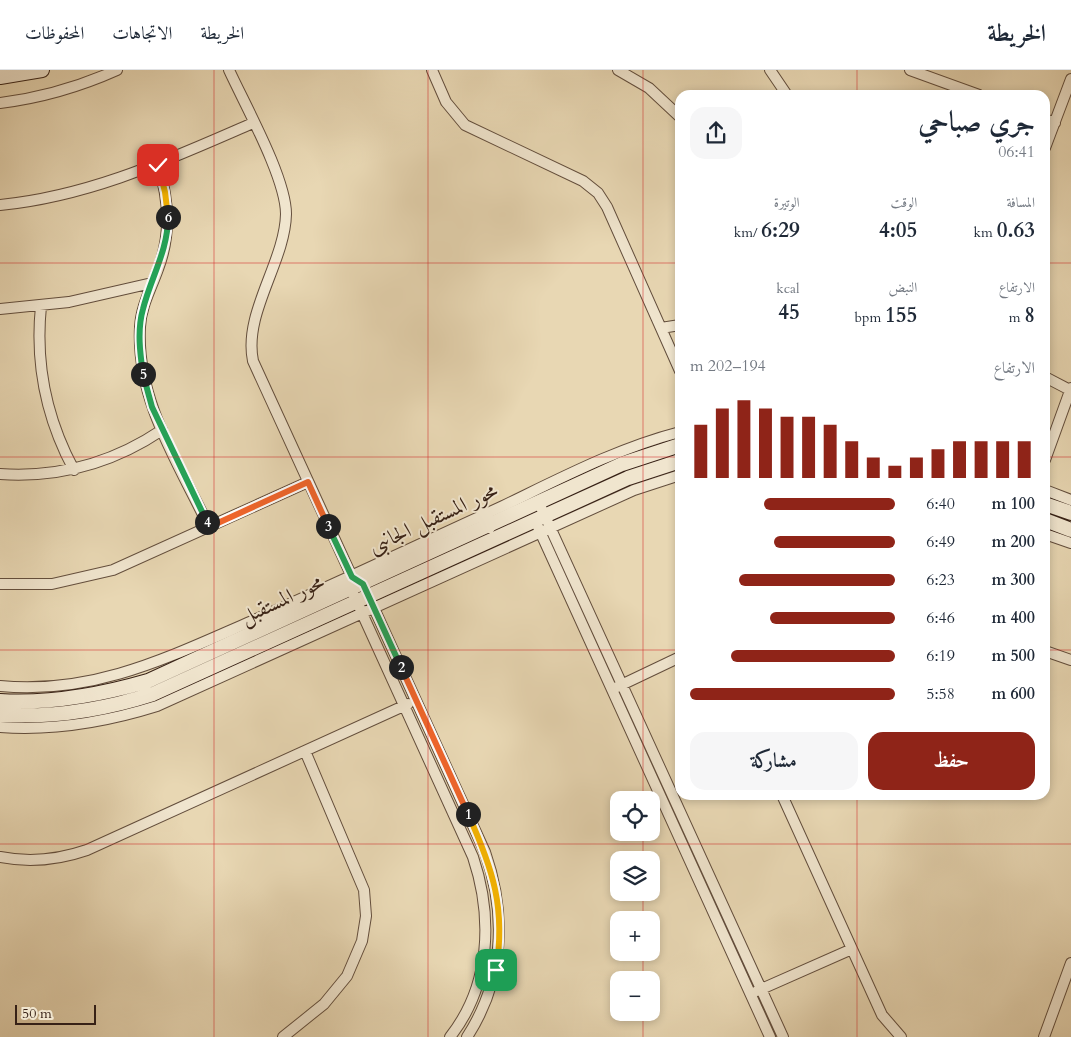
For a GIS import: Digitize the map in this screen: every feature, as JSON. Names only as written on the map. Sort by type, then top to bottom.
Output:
[{"type":"street","points":[[0,77],[42,70]]},
{"type":"street","points":[[0,103],[53,94],[91,82],[117,70]]},
{"type":"street","points":[[229,70],[281,184],[286,216],[283,234],[253,328],[251,352],[254,365],[366,606],[416,700],[485,852],[497,890],[500,930],[496,970],[483,1008],[467,1037]]},
{"type":"street","points":[[432,70],[446,102],[465,125],[583,181],[598,193],[607,207],[675,359]]},
{"type":"street","points":[[618,70],[649,88],[675,113]]},
{"type":"street","points":[[770,70],[784,90]]},
{"type":"street","points":[[910,70],[950,90]]},
{"type":"street","points":[[1050,121],[1071,79]]},
{"type":"street","points":[[0,205],[78,192],[118,180],[158,165],[253,123]]},
{"type":"street","points":[[158,165],[165,192],[168,220],[164,247],[142,310],[140,358],[147,391],[162,430],[209,527]]},
{"type":"street","points":[[0,309],[41,306],[97,297],[152,282]]},
{"type":"street","points":[[41,306],[39,343],[42,381],[57,436],[74,470]]},
{"type":"street","points":[[661,328],[675,326]]},
{"type":"street","points":[[1050,379],[1071,389],[1050,446]]},
{"type":"street","points":[[0,474],[44,474],[74,470],[120,454],[162,430]]},
{"type":"street","name":"محور المستقبل الجانبى","points":[[486,521],[616,452],[675,434]]},
{"type":"street","name":"محور المستقبل","points":[[0,701],[44,701],[76,698],[148,681],[486,521],[534,506],[622,464],[675,447]]},
{"type":"street","name":"محور المستقبل","points":[[0,715],[27,716],[78,712],[153,694],[366,606],[543,525],[628,478],[675,463]]},
{"type":"street","points":[[543,525],[675,476]]},
{"type":"street","points":[[0,584],[52,584],[93,576],[132,562],[308,482]]},
{"type":"street","points":[[1050,492],[1071,500]]},
{"type":"street","points":[[534,506],[622,684],[675,799]]},
{"type":"street","points":[[1050,506],[1071,513]]},
{"type":"street","points":[[1050,522],[1071,530]]},
{"type":"street","points":[[543,525],[610,690],[770,1037]]},
{"type":"street","points":[[1050,536],[1071,543]]},
{"type":"street","name":"محور المستقبل الجانبى","points":[[0,686],[37,687],[76,684],[138,670],[355,583]]},
{"type":"street","points":[[366,606],[404,706],[473,857],[485,902],[486,929],[482,966],[471,1001],[450,1037]]},
{"type":"street","points":[[0,728],[80,724],[140,711],[182,696],[366,606]]},
{"type":"street","points":[[1050,653],[1071,660]]},
{"type":"street","points":[[610,690],[675,659]]},
{"type":"street","points":[[0,858],[40,860],[72,855],[416,700]]},
{"type":"street","points":[[288,1036],[324,1004],[347,976],[362,941],[366,916],[364,890],[305,751]]},
{"type":"street","points":[[675,800],[783,1037]]},
{"type":"street","points":[[784,800],[882,1015],[901,1037]]},
{"type":"street","points":[[750,994],[852,949]]},
{"type":"street","points":[[1044,1037],[1071,963]]},
{"type":"route","points":[[158,165],[167,206],[167,233],[162,259],[142,310],[140,326],[140,358],[152,407],[209,527],[308,482],[352,577],[360,580],[363,584],[485,852],[497,890],[500,910],[499,950],[496,970]]}]
